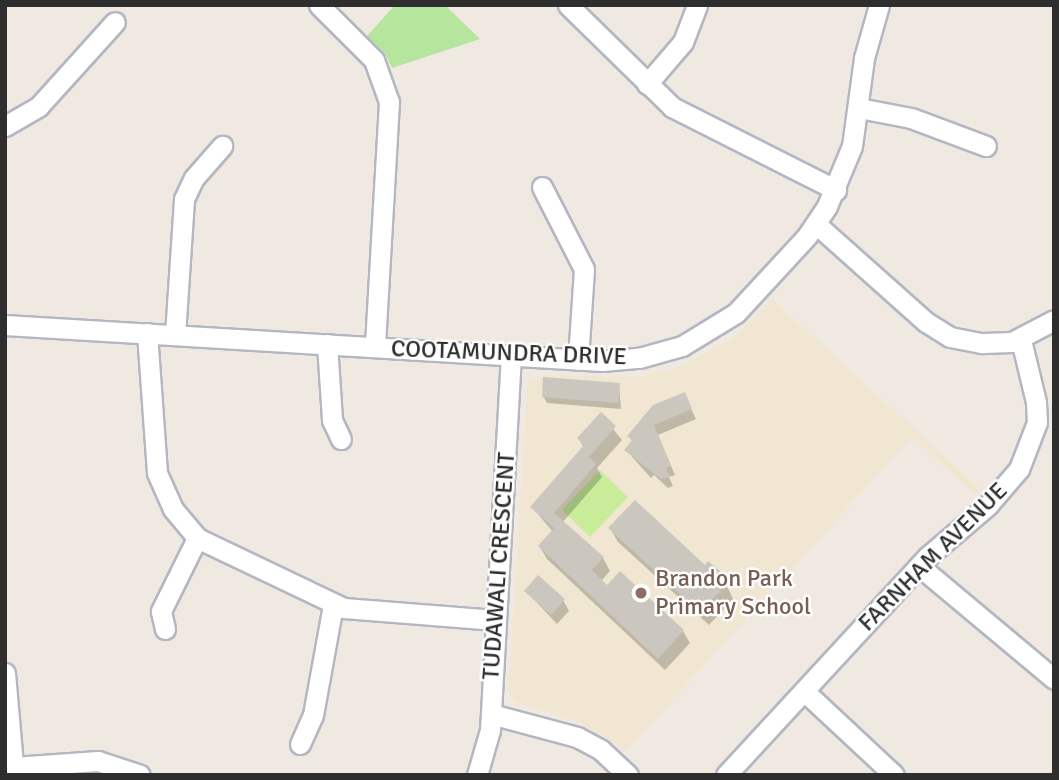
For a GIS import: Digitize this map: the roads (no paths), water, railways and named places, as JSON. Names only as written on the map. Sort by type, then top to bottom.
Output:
[{"type":"street","points":[[319,5],[374,60],[389,102],[375,347]]},
{"type":"street","points":[[568,5],[647,84],[690,120],[836,190]]},
{"type":"street","points":[[647,84],[683,42],[697,5]]},
{"type":"street","name":"COOTAMUNDRA DRIVE","points":[[5,326],[578,360],[639,358],[702,335],[749,300],[816,224],[836,190],[852,146],[865,50],[879,5]]},
{"type":"street","points":[[5,126],[39,106],[115,22]]},
{"type":"street","points":[[859,108],[906,117],[986,145]]},
{"type":"street","points":[[175,335],[184,199],[194,178],[222,146]]},
{"type":"street","points":[[542,187],[584,269],[578,360]]},
{"type":"street","points":[[816,224],[936,330],[982,343],[1020,340],[1054,320]]},
{"type":"street","points":[[147,333],[157,473],[173,509],[197,538],[333,605],[496,620]]},
{"type":"street","name":"FARNHAM AVENUE","points":[[726,775],[919,566],[1001,491],[1031,447],[1037,402],[1020,340]]},
{"type":"street","points":[[327,345],[332,420],[341,439]]},
{"type":"street","name":"TUDAWALI CRESCENT","points":[[477,775],[486,751],[491,713],[511,356]]},
{"type":"street","points":[[165,629],[161,611],[197,538]]},
{"type":"street","points":[[919,566],[1054,679]]},
{"type":"street","points":[[300,744],[313,715],[333,605]]},
{"type":"street","points":[[5,673],[14,771],[98,761],[140,775]]},
{"type":"street","points":[[804,691],[894,775]]},
{"type":"street","points":[[491,713],[578,737],[601,750],[628,775]]},
{"type":"place","name":"Brandon Park Primary School","points":[[641,593]]}]
